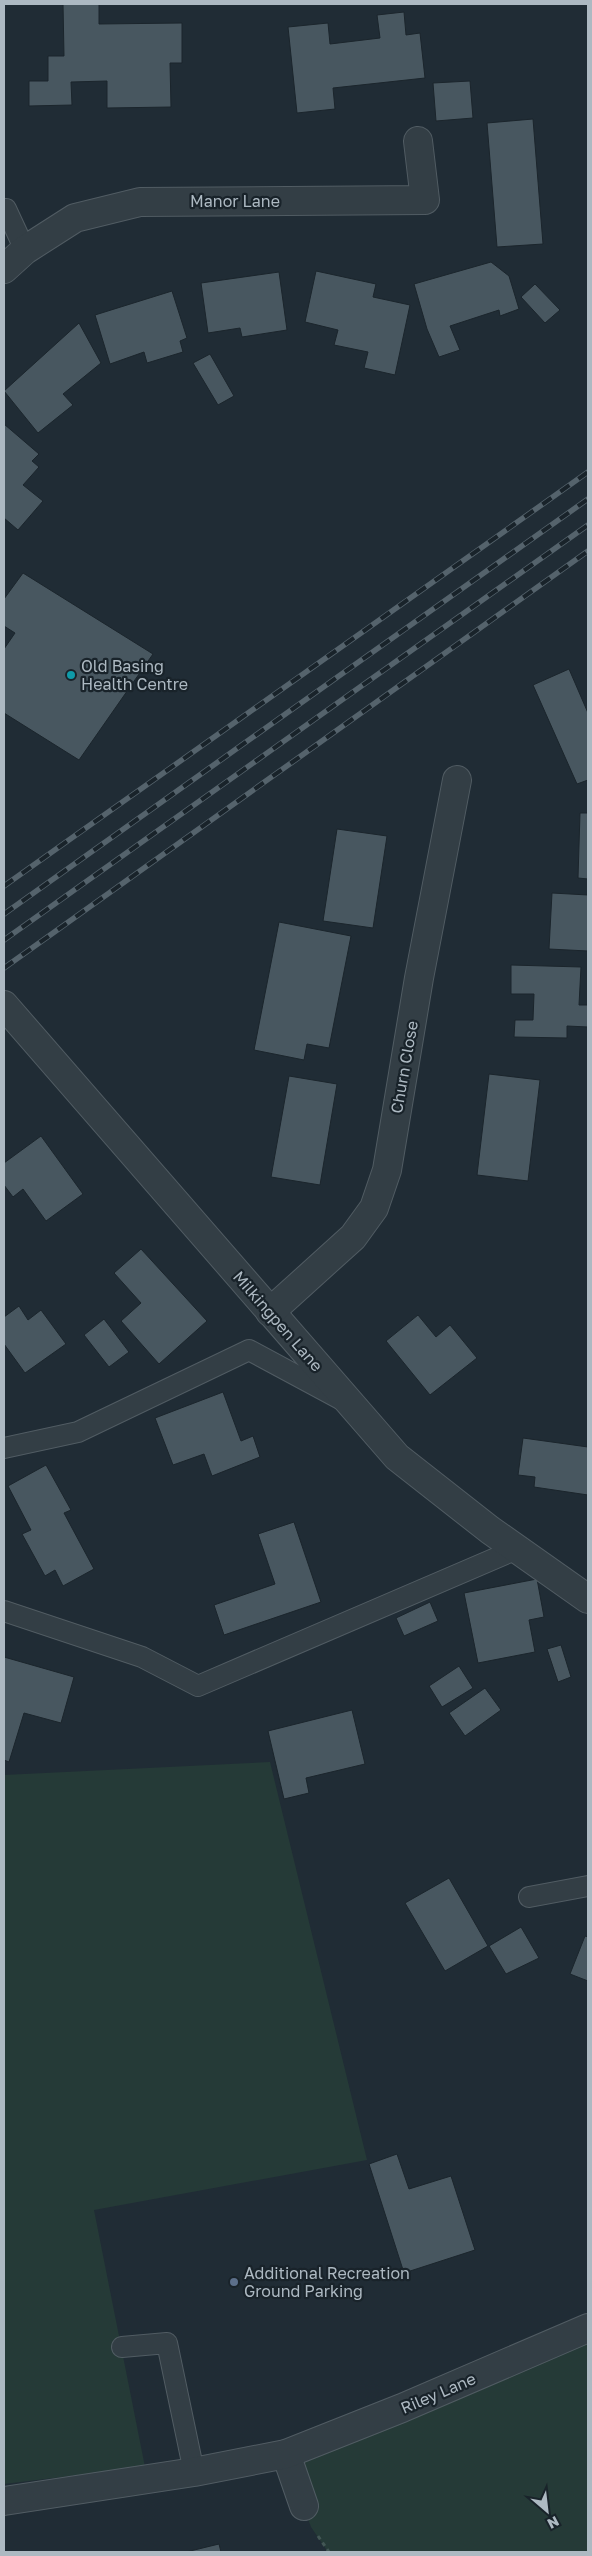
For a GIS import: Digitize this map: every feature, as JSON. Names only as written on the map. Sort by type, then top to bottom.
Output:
[{"type":"street","name":"Manor Lane","points":[[4,269],[25,250],[75,218],[140,202],[425,200],[418,141]]},
{"type":"street","name":"Churn Close","points":[[270,1312],[353,1237],[374,1208],[387,1170],[418,987],[457,780]]},
{"type":"street","name":"Milkingpen Lane","points":[[4,1005],[397,1457],[516,1549],[588,1599]]},
{"type":"street","name":"Riley Lane","points":[[4,2501],[194,2472],[286,2454],[402,2408],[588,2328]]},
{"type":"street","points":[[286,2454],[304,2506]]},
{"type":"lane","points":[[4,209],[6,209],[25,250]]},
{"type":"lane","points":[[4,1448],[78,1432],[249,1350],[352,1406]]},
{"type":"lane","points":[[4,1611],[142,1657],[198,1686],[516,1549]]},
{"type":"lane","points":[[529,1897],[588,1886]]},
{"type":"lane","points":[[122,2347],[167,2343],[194,2472]]},
{"type":"green space","points":[[270,1762],[367,2160],[94,2210],[145,2467],[4,2484],[4,1775]]},
{"type":"green space","points":[[588,2334],[588,2552],[328,2552],[311,2527],[286,2460]]},
{"type":"building","points":[[63,4],[99,4],[99,24],[182,23],[182,63],[170,63],[171,107],[107,108],[107,81],[71,82],[72,105],[29,106],[29,81],[48,81],[48,56],[64,56]]},
{"type":"building","points":[[404,12],[406,35],[420,33],[425,78],[333,88],[335,109],[297,113],[288,27],[328,23],[330,44],[380,38],[377,15]]},
{"type":"building","points":[[470,81],[473,118],[436,121],[433,83]]},
{"type":"building","points":[[533,119],[543,244],[497,247],[487,123]]},
{"type":"building","points":[[491,262],[509,276],[519,309],[500,316],[499,310],[450,326],[460,350],[439,357],[427,329],[414,284]]},
{"type":"building","points":[[316,271],[376,284],[373,297],[410,305],[395,375],[364,368],[368,352],[334,345],[338,330],[305,322]]},
{"type":"building","points":[[279,272],[287,330],[242,337],[240,328],[208,333],[201,283]]},
{"type":"building","points":[[535,284],[560,310],[545,323],[521,297]]},
{"type":"building","points":[[172,291],[187,338],[180,341],[183,352],[147,363],[144,352],[110,364],[95,315]]},
{"type":"building","points":[[79,323],[101,363],[63,394],[73,405],[38,433],[4,391]]},
{"type":"building","points":[[210,354],[234,396],[218,405],[193,363]]},
{"type":"building","points":[[4,424],[39,454],[32,461],[39,467],[23,485],[43,501],[18,530],[4,518]]},
{"type":"building","name":"Old Basing Health Centre","points":[[23,573],[153,654],[79,760],[4,713],[4,649],[15,633],[4,626],[4,599]]},
{"type":"building","points":[[569,669],[588,713],[588,780],[577,784],[533,685]]},
{"type":"building","points":[[580,813],[588,813],[588,879],[578,878]]},
{"type":"building","points":[[337,829],[387,836],[373,928],[323,921]]},
{"type":"building","points":[[552,893],[588,895],[588,951],[549,949]]},
{"type":"building","points":[[279,922],[351,936],[329,1048],[307,1044],[304,1060],[254,1050]]},
{"type":"building","points":[[511,965],[581,967],[579,1005],[588,1005],[588,1027],[567,1026],[567,1038],[514,1037],[515,1020],[533,1020],[534,994],[511,994]]},
{"type":"building","points":[[489,1074],[540,1080],[528,1181],[477,1175]]},
{"type":"building","points":[[289,1076],[337,1084],[320,1185],[271,1177]]},
{"type":"building","points":[[41,1136],[83,1194],[46,1221],[23,1189],[13,1197],[4,1185],[4,1163]]},
{"type":"building","points":[[141,1249],[207,1321],[159,1364],[121,1321],[141,1303],[114,1273]]},
{"type":"building","points":[[19,1306],[28,1320],[41,1310],[66,1344],[25,1373],[4,1344],[4,1317]]},
{"type":"building","points":[[418,1315],[436,1337],[450,1325],[477,1358],[430,1395],[386,1341]]},
{"type":"building","points":[[104,1319],[129,1352],[109,1367],[84,1335]]},
{"type":"building","points":[[223,1392],[241,1441],[253,1436],[260,1457],[212,1476],[204,1454],[173,1465],[155,1418]]},
{"type":"building","points":[[523,1438],[588,1447],[588,1495],[534,1487],[535,1477],[518,1475]]},
{"type":"building","points":[[46,1465],[71,1510],[64,1513],[94,1569],[63,1586],[55,1570],[45,1576],[22,1534],[31,1530],[8,1486]]},
{"type":"building","points":[[294,1522],[321,1602],[224,1635],[214,1605],[275,1584],[258,1534]]},
{"type":"building","points":[[537,1579],[544,1617],[529,1620],[535,1652],[478,1663],[464,1593]]},
{"type":"building","points":[[430,1602],[438,1621],[404,1636],[396,1618]]},
{"type":"building","points":[[561,1645],[571,1677],[558,1682],[547,1649]]},
{"type":"building","points":[[4,1657],[74,1677],[61,1723],[24,1713],[9,1762],[4,1760]]},
{"type":"building","points":[[459,1666],[473,1688],[442,1707],[429,1686]]},
{"type":"building","points":[[485,1688],[501,1710],[465,1736],[449,1713]]},
{"type":"building","points":[[352,1710],[365,1764],[306,1778],[309,1793],[284,1799],[268,1731]]},
{"type":"building","points":[[449,1878],[488,1946],[445,1971],[405,1903]]},
{"type":"building","points":[[521,1927],[539,1958],[506,1974],[489,1946]]},
{"type":"building","points":[[585,1936],[588,1937],[588,1981],[570,1974]]},
{"type":"building","points":[[397,2154],[409,2189],[451,2176],[475,2250],[404,2273],[369,2164]]},
{"type":"building","points":[[219,2544],[221,2552],[186,2552]]},
{"type":"railway","points":[[4,886],[588,472]]},
{"type":"railway","points":[[4,914],[588,499]]},
{"type":"railway","points":[[4,940],[588,525]]},
{"type":"railway","points":[[4,968],[588,551]]},
{"type":"place","name":"Old Basing Health Centre","points":[[71,675]]},
{"type":"place","name":"Additional Recreation Ground Parking","points":[[234,2282]]}]
